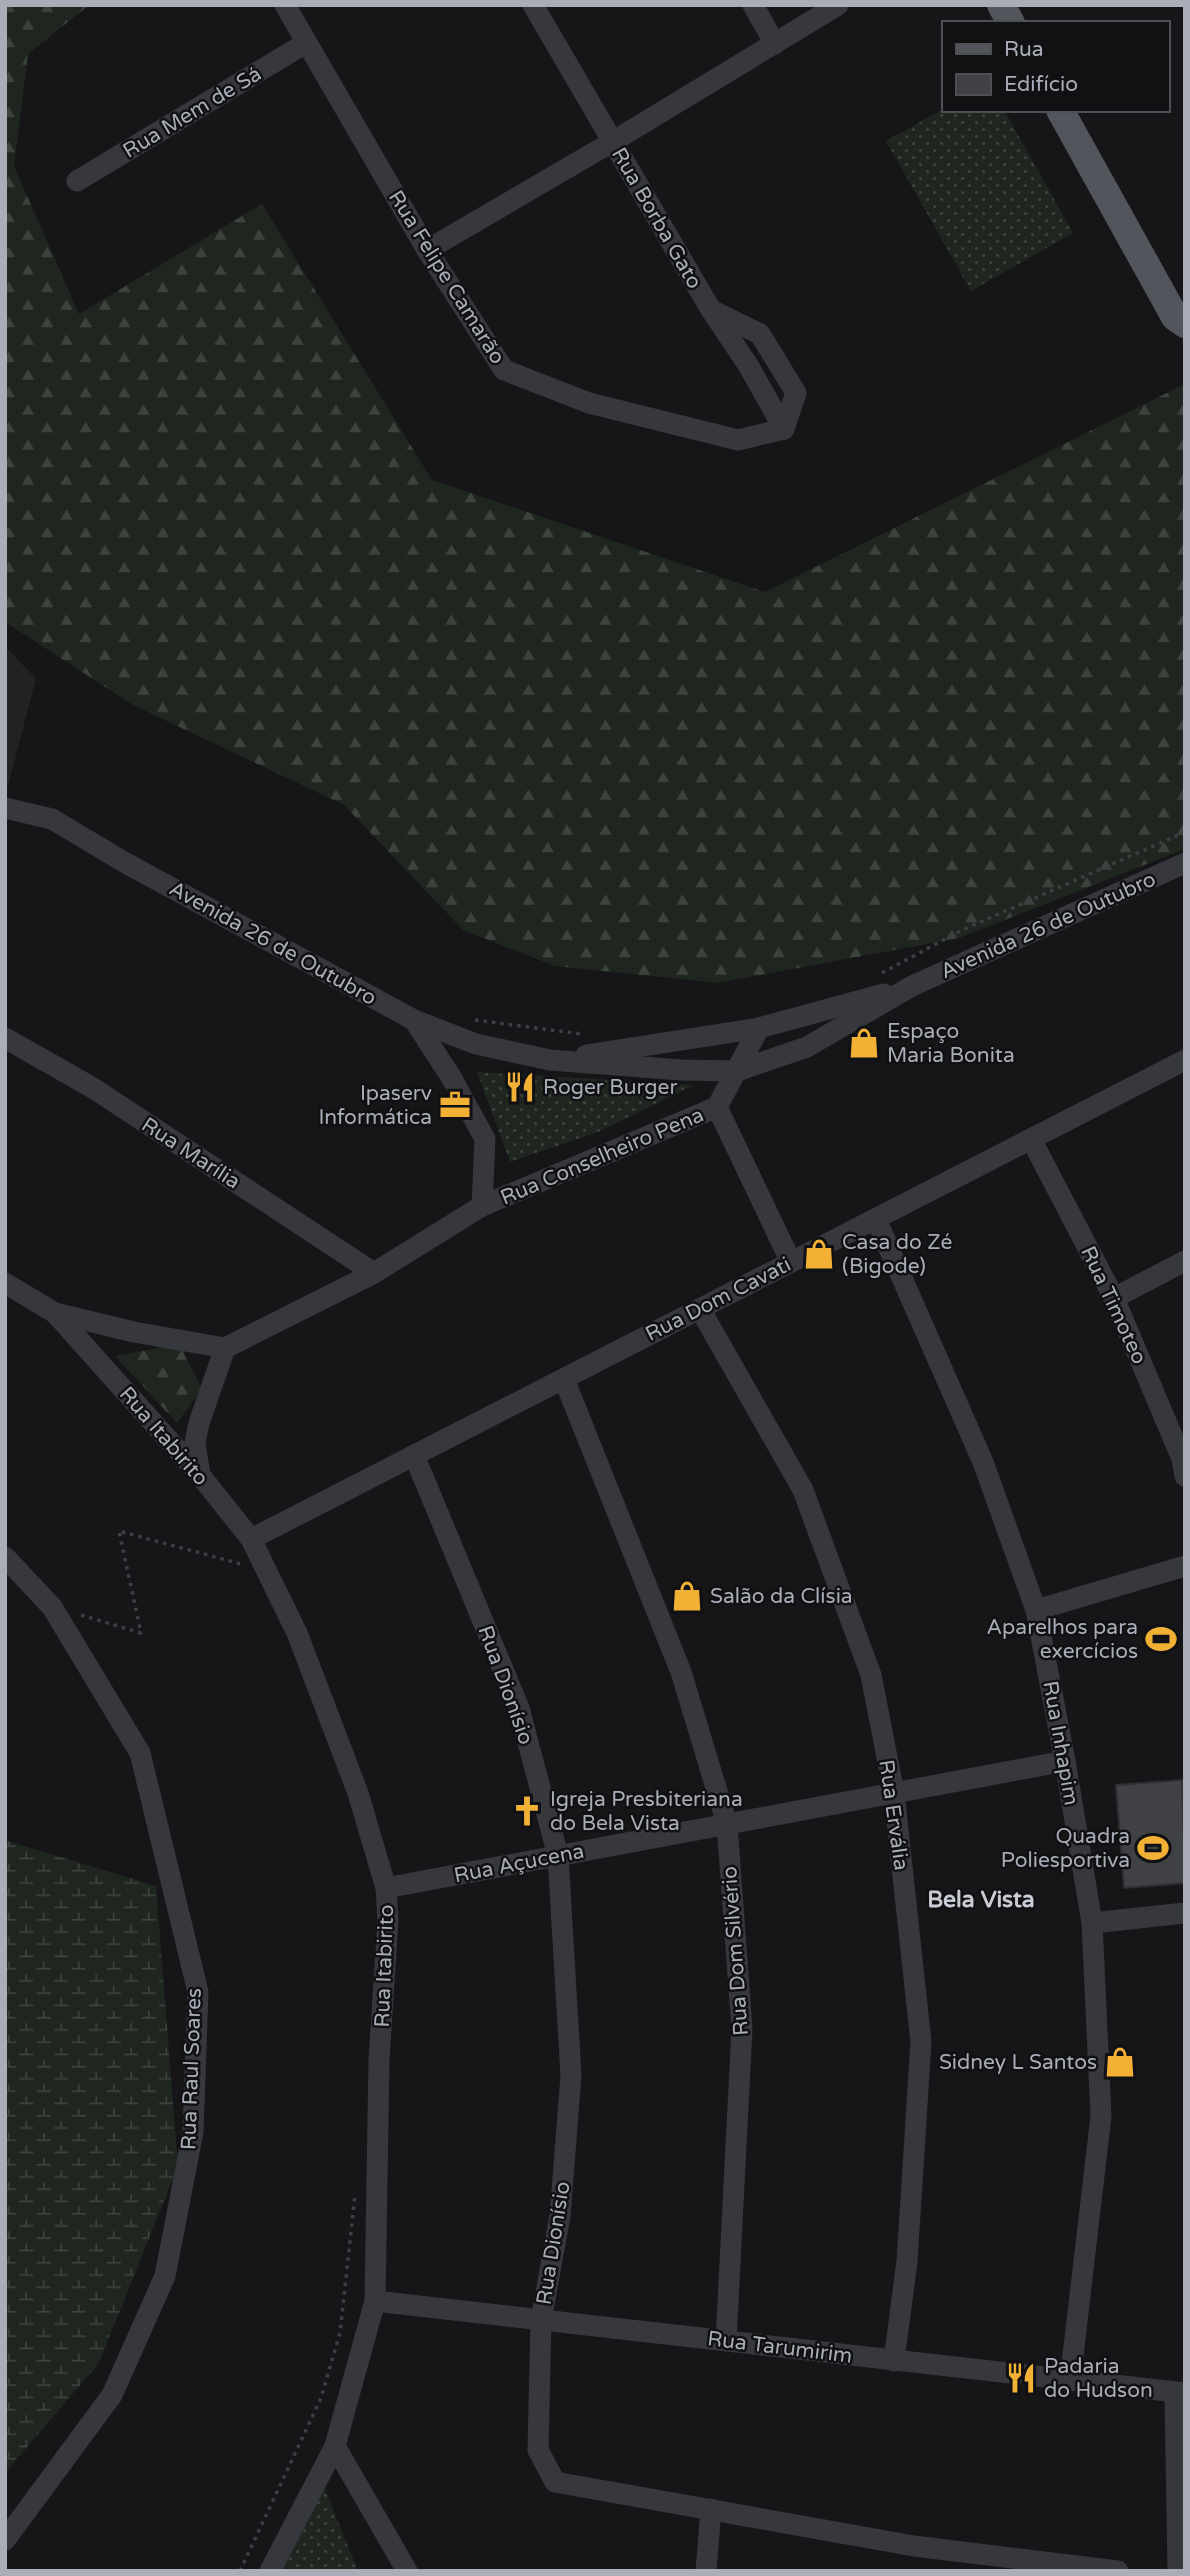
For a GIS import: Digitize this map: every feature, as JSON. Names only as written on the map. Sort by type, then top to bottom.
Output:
[{"type":"main road","points":[[1001,5],[1010,21]]},
{"type":"main road","points":[[1061,112],[1175,317],[1185,324]]},
{"type":"street","name":"Rua Felipe Camarão","points":[[285,5],[427,250],[504,370],[589,403],[738,440],[784,429]]},
{"type":"street","name":"Rua Borba Gato","points":[[533,5],[711,310],[748,365],[784,429]]},
{"type":"street","points":[[753,5],[775,44]]},
{"type":"street","points":[[427,250],[838,5]]},
{"type":"street","name":"Rua Mem de Sá","points":[[77,181],[306,43]]},
{"type":"street","name":"Avenida 26 de Outubro","points":[[5,808],[52,819],[124,862],[414,1020],[476,1044],[550,1060],[681,1070],[737,1070],[807,1046],[912,986],[1185,863]]},
{"type":"street","name":"Avenida 26 de Outubro","points":[[550,1060],[759,1028],[912,986]]},
{"type":"street","name":"Rua Conselheiro Pena","points":[[414,1020],[451,1077],[485,1139],[482,1206]]},
{"type":"street","name":"Rua Conselheiro Pena","points":[[225,1348],[374,1273],[482,1206],[717,1107],[759,1028]]},
{"type":"street","name":"Rua Marília","points":[[5,1038],[93,1087],[374,1273]]},
{"type":"street","name":"Rua Dom Cavati","points":[[251,1539],[1185,1060]]},
{"type":"street","points":[[717,1107],[791,1262]]},
{"type":"street","name":"Rua Timoteo","points":[[1031,1139],[1114,1298],[1184,1464]]},
{"type":"street","name":"Rua Inhapim","points":[[876,1219],[983,1462],[1036,1610],[1065,1761],[1092,1923],[1101,2116],[1070,2381]]},
{"type":"street","points":[[1114,1298],[1185,1261]]},
{"type":"street","name":"Rua Itabirito","points":[[5,1283],[55,1313],[200,1475],[251,1539],[297,1633],[354,1781],[386,1888],[388,1920],[379,2060],[375,2301],[335,2446],[270,2571]]},
{"type":"street","name":"Rua Ervália","points":[[700,1309],[803,1490],[871,1675],[894,1793],[921,2042],[907,2261],[894,2361]]},
{"type":"street","name":"Rua Itabirito","points":[[55,1313],[134,1332],[225,1348]]},
{"type":"street","points":[[200,1475],[195,1443],[225,1348]]},
{"type":"street","name":"Rua Dom Silvério","points":[[564,1378],[681,1672],[727,1824],[742,2029],[726,2341]]},
{"type":"street","name":"Rua Dionísio","points":[[414,1455],[519,1708],[558,1856],[571,2075],[560,2216],[541,2320],[538,2450],[555,2482],[914,2546],[1118,2571]]},
{"type":"street","name":"Rua Raul Soares","points":[[5,1558],[52,1607],[140,1752],[198,1992],[193,2132],[165,2276],[112,2395],[5,2540]]},
{"type":"street","points":[[1036,1610],[1185,1566]]},
{"type":"street","name":"Rua Açucena","points":[[386,1888],[1065,1761]]},
{"type":"street","points":[[1092,1923],[1185,1913]]},
{"type":"street","name":"Rua Tarumirim","points":[[375,2301],[1180,2393]]},
{"type":"street","points":[[1178,2571],[1180,2393]]},
{"type":"street","points":[[335,2446],[407,2571]]},
{"type":"street","points":[[706,2571],[710,2509]]},
{"type":"path","points":[[877,976],[960,931],[1185,832]]},
{"type":"path","points":[[472,1020],[593,1035]]},
{"type":"path","points":[[52,1607],[141,1633],[119,1531],[266,1571]]},
{"type":"path","points":[[233,1552],[245,1575]]},
{"type":"path","points":[[240,2571],[321,2398],[340,2333],[356,2187]]},
{"type":"shaded area","points":[[5,646],[36,679],[8,786],[5,786]]},
{"type":"green space","points":[[5,5],[89,5],[28,54],[14,166],[79,314],[262,204],[432,480],[765,592],[1185,384],[1185,849],[959,938],[718,983],[555,966],[463,930],[344,805],[133,705],[5,622]]},
{"type":"green space","points":[[942,110],[942,112],[1005,112],[1073,233],[971,291],[886,141]]},
{"type":"green space","points":[[477,1072],[694,1085],[598,1132],[510,1162]]},
{"type":"green space","points":[[179,1344],[202,1389],[177,1423],[115,1356]]},
{"type":"green space","points":[[5,1842],[156,1886],[178,2166],[99,2363],[5,2473]]},
{"type":"green space","points":[[324,2487],[358,2571],[279,2571]]},
{"type":"building","name":"Quadra Poliesportiva","points":[[1182,1780],[1185,1883],[1124,1888],[1116,1785]]},
{"type":"place","name":"Espaço Maria Bonita","points":[[864,1043]]},
{"type":"place","name":"Roger Burger","points":[[520,1087]]},
{"type":"place","name":"Ipaserv Informática","points":[[455,1105]]},
{"type":"place","name":"Casa do Zé (Bigode)","points":[[819,1254]]},
{"type":"place","name":"Salão da Clísia","points":[[687,1596]]},
{"type":"place","name":"Aparelhos para exercícios","points":[[1161,1639]]},
{"type":"place","name":"Igreja Presbiteriana do Bela Vista","points":[[527,1811]]},
{"type":"place","name":"Quadra Poliesportiva","points":[[1153,1848]]},
{"type":"place","name":"Sidney L Santos","points":[[1120,2062]]},
{"type":"place","name":"Padaria do Hudson","points":[[1021,2378]]},
{"type":"district","name":"Bela Vista","points":[[981,1899]]}]
